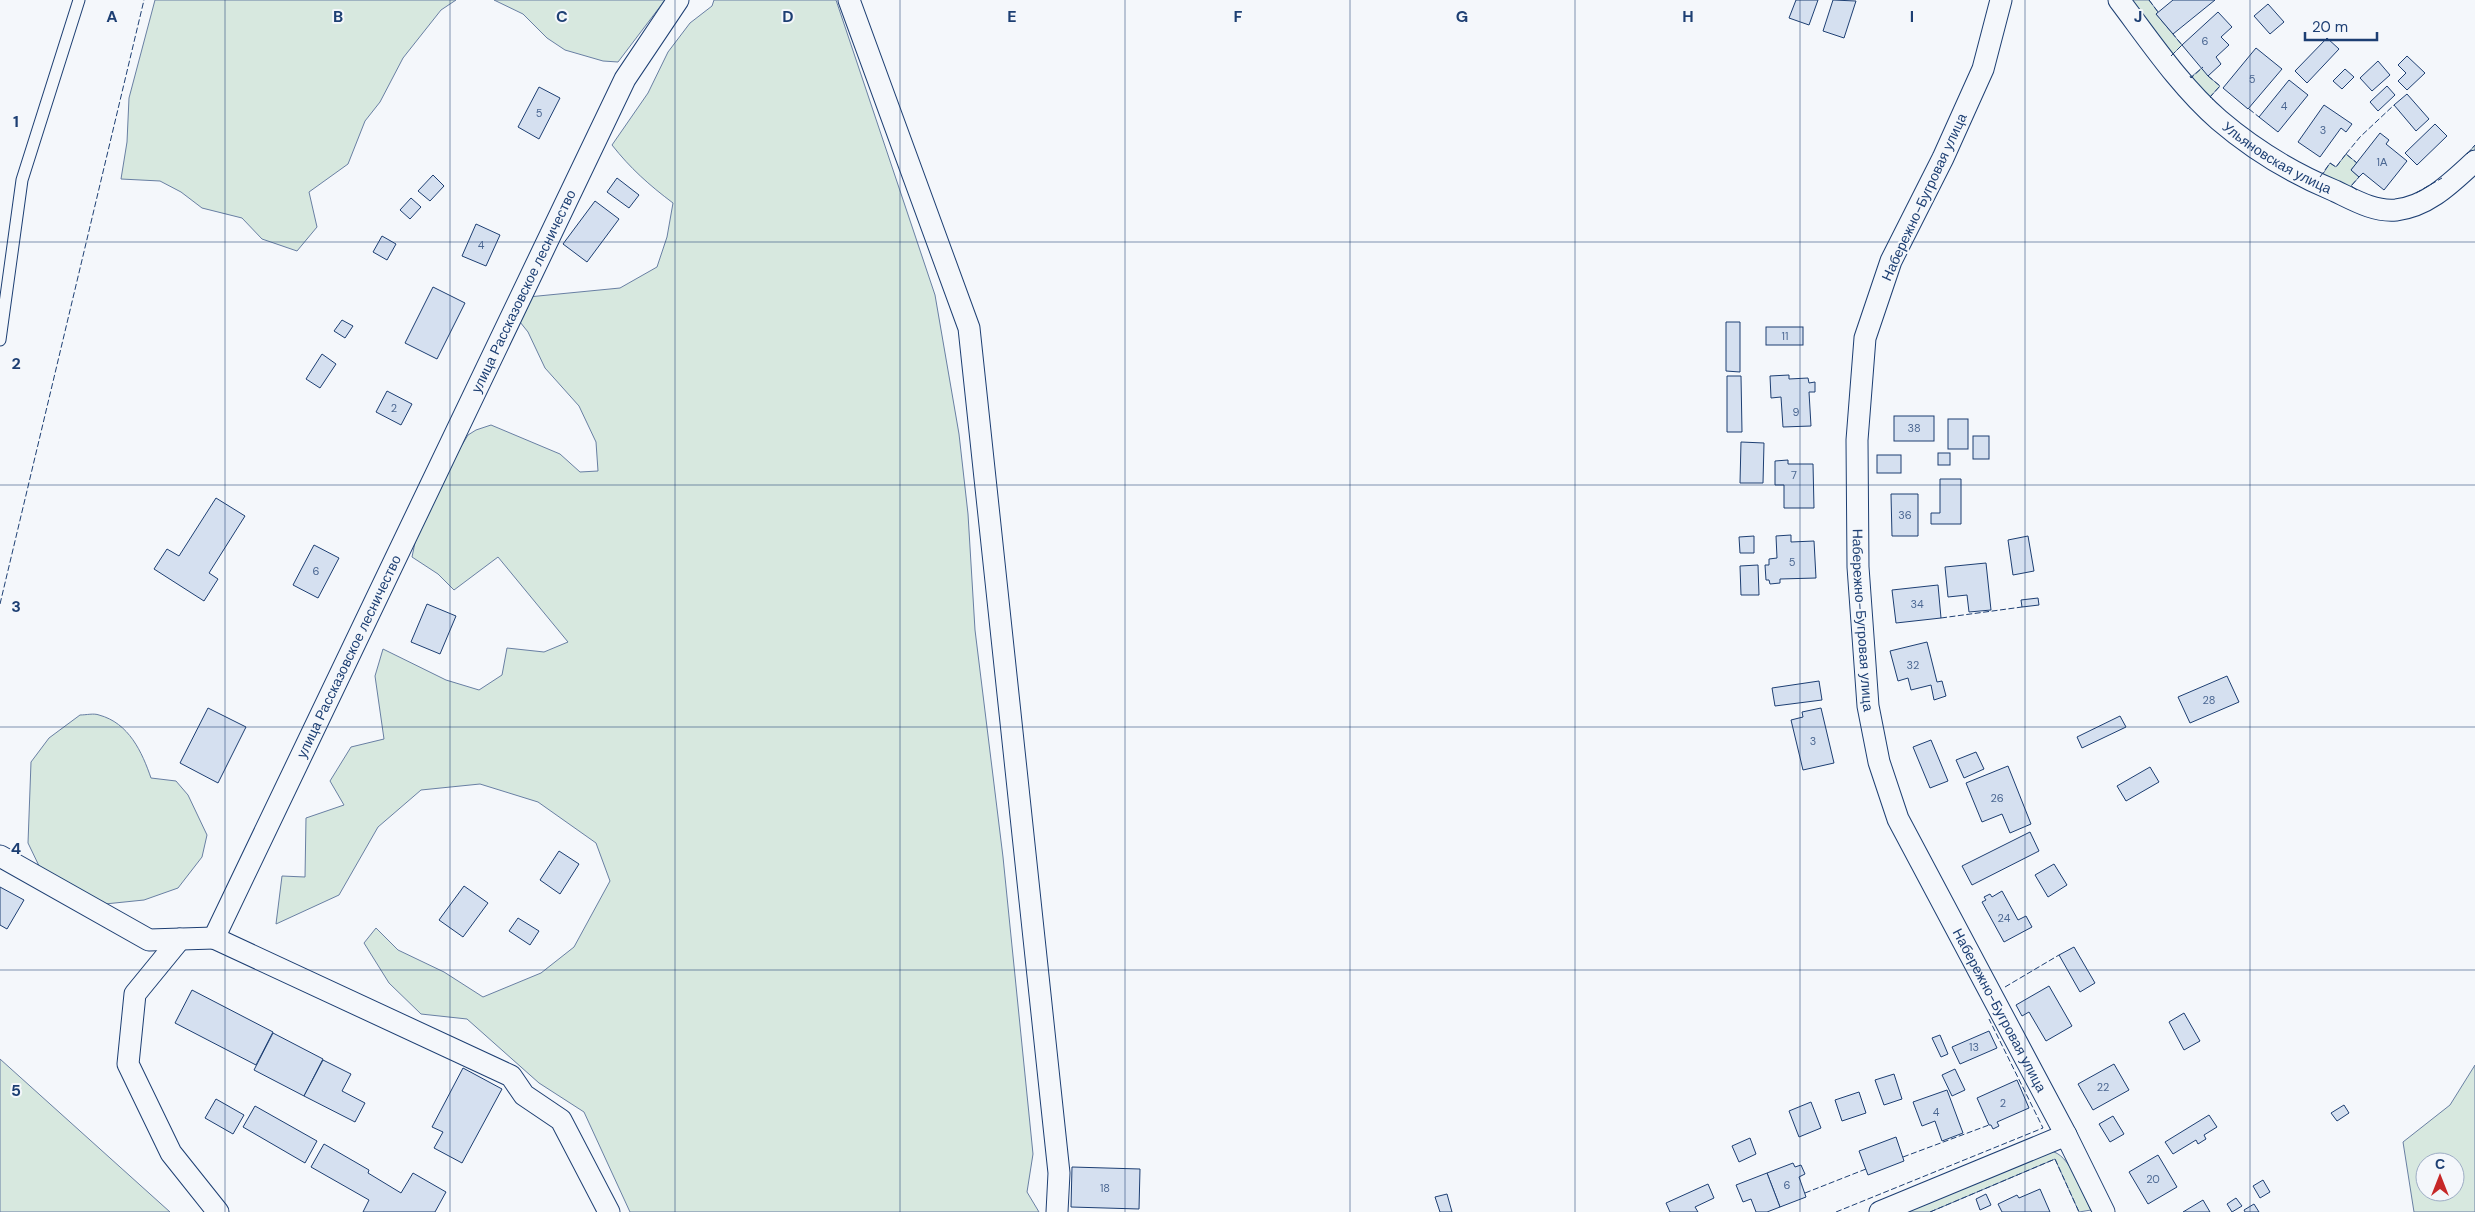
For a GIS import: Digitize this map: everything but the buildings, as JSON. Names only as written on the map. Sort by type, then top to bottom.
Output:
[{"type":"street","name":"улица Рассказовское лесничество","points":[[214,938],[625,79],[678,0]]},
{"type":"street","points":[[848,0],[968,328],[1058,1163],[1057,1212]]},
{"type":"street","name":"Набережно-Бугровая улица","points":[[2001,0],[1983,69],[1943,158],[1891,261],[1865,338],[1857,440],[1858,568],[1868,706],[1879,762],[1898,819],[2066,1135],[2104,1212]]},
{"type":"street","name":"Ульяновская улица","points":[[2119,0],[2180,79],[2218,119],[2275,161],[2322,186],[2369,206],[2394,210],[2410,207],[2428,200],[2444,189],[2475,161]]},
{"type":"street","points":[[0,856],[149,940],[214,938],[511,1076],[524,1095],[561,1120],[609,1212]]},
{"type":"street","points":[[180,939],[135,994],[128,1064],[171,1153],[218,1212]]},
{"type":"street","points":[[1880,1212],[2066,1135]]},
{"type":"lane","points":[[0,340],[22,180],[79,0]]},
{"type":"shaded area","points":[[155,0],[456,0],[441,10],[403,58],[380,102],[365,121],[348,164],[309,192],[317,227],[297,251],[262,239],[242,218],[202,208],[181,192],[160,181],[121,179],[127,142],[129,98]]},
{"type":"shaded area","points":[[494,0],[665,0],[618,62],[603,61],[565,50],[547,38],[523,14]]},
{"type":"shaded area","points":[[714,0],[836,0],[935,295],[959,434],[968,514],[975,630],[1003,857],[1033,1154],[1027,1192],[1039,1212],[630,1212],[584,1112],[539,1083],[467,1019],[421,1014],[389,983],[364,943],[376,928],[398,950],[444,972],[483,997],[541,973],[574,947],[610,881],[596,843],[538,802],[480,784],[421,790],[378,827],[339,895],[276,924],[282,876],[305,877],[306,818],[344,805],[330,781],[351,747],[384,739],[375,676],[383,649],[446,680],[479,690],[502,675],[507,648],[544,652],[568,642],[498,557],[454,590],[438,574],[412,557],[417,533],[457,453],[468,435],[476,430],[491,425],[560,454],[580,472],[598,471],[596,442],[579,406],[545,368],[528,332],[520,322],[528,297],[620,288],[657,267],[667,237],[673,203],[640,176],[612,145],[648,93],[668,52],[690,23],[712,6]]},
{"type":"shaded area","points":[[2125,0],[2149,0],[2158,12],[2156,14],[2182,45],[2171,56],[2191,77],[2203,67],[2208,76],[2220,86],[2210,97],[2249,132],[2290,160],[2321,177],[2330,163],[2336,167],[2346,154],[2357,163],[2351,170],[2359,177],[2351,186],[2373,201],[2401,203],[2452,172],[2475,145],[2475,155],[2440,184],[2410,202],[2382,206],[2356,198],[2278,157],[2252,141],[2228,122],[2186,80]]},
{"type":"shaded area","points":[[97,714],[119,725],[139,749],[151,778],[176,781],[188,795],[207,835],[202,857],[178,888],[144,900],[105,904],[42,872],[28,843],[31,762],[49,738],[80,715]]},
{"type":"shaded area","points":[[0,1059],[170,1212],[0,1212]]},
{"type":"shaded area","points":[[2475,1065],[2475,1212],[2414,1212],[2403,1142],[2450,1105]]},
{"type":"shaded area","points":[[2050,1151],[2057,1153],[2069,1166],[2091,1210],[2079,1212],[2055,1159],[1930,1212],[1896,1212]]},
{"type":"fence","points":[[0,604],[144,0]]},
{"type":"fence","points":[[2149,0],[2158,12]]},
{"type":"fence","points":[[2171,56],[2182,45],[2173,34]]},
{"type":"fence","points":[[2190,76],[2191,78],[2203,67]]},
{"type":"fence","points":[[2208,76],[2220,86],[2210,97],[2213,100]]},
{"type":"fence","points":[[2346,154],[2360,137],[2394,105]]},
{"type":"fence","points":[[2249,109],[2259,117]]},
{"type":"fence","points":[[2467,154],[2475,145]]},
{"type":"fence","points":[[2320,177],[2330,163],[2336,167],[2346,154],[2357,163]]},
{"type":"fence","points":[[2357,190],[2351,186],[2359,177]]},
{"type":"fence","points":[[2416,193],[2442,178]]},
{"type":"fence","points":[[1941,618],[2022,607]]},
{"type":"fence","points":[[2005,987],[2059,955]]},
{"type":"fence","points":[[1836,1212],[2043,1128],[1989,1019]]},
{"type":"fence","points":[[1903,1157],[1989,1125]]},
{"type":"fence","points":[[1930,1212],[2055,1159],[2079,1212]]},
{"type":"fence","points":[[1805,1193],[1866,1169]]}]
